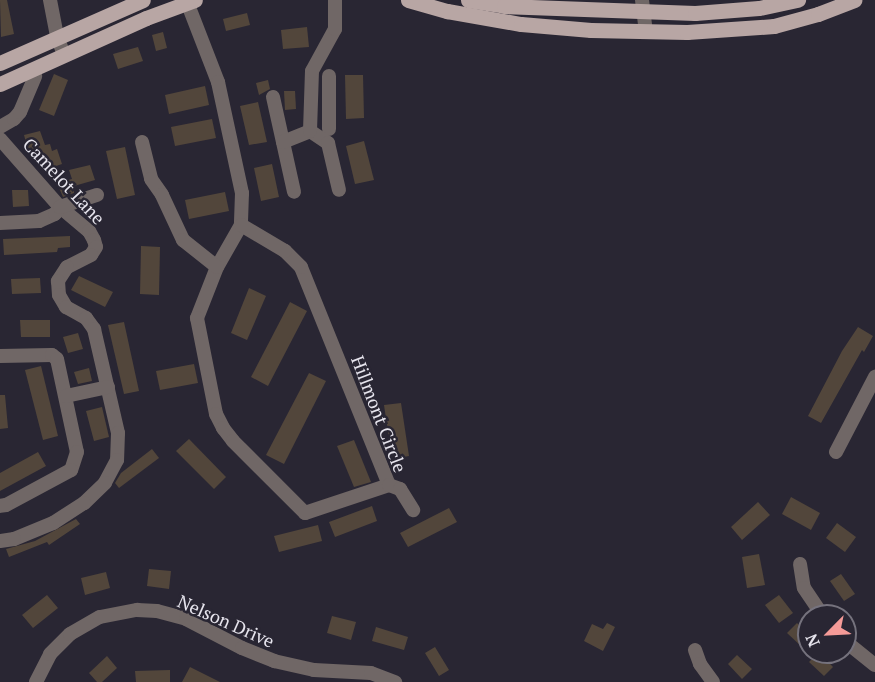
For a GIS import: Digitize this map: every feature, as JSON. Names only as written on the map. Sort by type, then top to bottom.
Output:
[{"type":"main road","points":[[0,63],[143,0]]},
{"type":"main road","points":[[408,0],[447,11],[521,24],[646,31],[757,28],[818,14],[854,0]]},
{"type":"main road","points":[[468,0],[519,6],[642,6],[739,11],[798,0]]},
{"type":"main road","points":[[0,84],[146,18],[191,1]]},
{"type":"street","points":[[50,0],[57,37],[64,54]]},
{"type":"street","points":[[310,131],[314,66],[335,29],[335,0]]},
{"type":"street","name":"Hillmont Circle","points":[[191,1],[218,82],[242,193],[241,225],[217,267],[196,318],[216,414],[228,435],[304,513],[389,485],[301,267],[285,251],[241,225]]},
{"type":"street","points":[[642,6],[646,31]]},
{"type":"street","points":[[0,127],[14,119],[20,112],[35,76]]},
{"type":"street","points":[[329,76],[329,129]]},
{"type":"street","points":[[273,96],[294,192]]},
{"type":"street","points":[[311,98],[329,99]]},
{"type":"street","points":[[283,142],[310,131]]},
{"type":"street","points":[[310,131],[328,143],[339,190]]},
{"type":"street","name":"Camelot Lane","points":[[0,139],[60,207],[89,231],[96,247],[91,255],[67,267],[58,281],[59,295],[66,307],[86,318],[94,329],[118,433],[117,460],[105,483],[84,503],[53,522],[14,539],[0,541]]},
{"type":"street","points":[[142,141],[151,179],[162,195],[183,240],[217,267]]},
{"type":"street","points":[[0,223],[39,221],[55,214],[60,207],[97,195]]},
{"type":"street","points":[[0,356],[52,355],[57,359],[77,452],[71,470],[6,505],[0,506]]},
{"type":"street","points":[[836,452],[875,377]]},
{"type":"street","points":[[66,396],[108,387]]},
{"type":"street","points":[[389,485],[400,489],[413,510]]},
{"type":"street","points":[[800,564],[804,588],[815,604]]},
{"type":"street","name":"Nelson Drive","points":[[36,682],[52,652],[80,627],[108,615],[146,610],[192,621],[242,648],[274,661],[314,670],[371,673],[395,682]]},
{"type":"street","points":[[695,650],[700,664],[713,682]]},
{"type":"street","points":[[857,650],[875,664]]},
{"type":"building","points":[[0,0],[7,0],[14,34],[1,37]]},
{"type":"building","points":[[247,13],[250,25],[226,31],[223,19]]},
{"type":"building","points":[[307,27],[309,47],[283,49],[281,30]]},
{"type":"building","points":[[163,32],[167,48],[156,51],[152,35]]},
{"type":"building","points":[[138,47],[143,61],[118,69],[113,54]]},
{"type":"building","points":[[54,74],[68,80],[54,116],[39,110]]},
{"type":"building","points":[[345,75],[363,75],[364,118],[346,119]]},
{"type":"building","points":[[268,80],[270,89],[259,95],[256,83]]},
{"type":"building","points":[[205,86],[209,105],[169,114],[165,95]]},
{"type":"building","points":[[284,91],[295,91],[296,109],[285,110]]},
{"type":"building","points":[[258,102],[267,142],[249,145],[240,106]]},
{"type":"building","points":[[212,119],[216,138],[175,146],[171,127]]},
{"type":"building","points":[[40,131],[45,145],[50,144],[52,151],[57,149],[62,164],[44,170],[40,155],[36,156],[34,149],[28,150],[24,135]]},
{"type":"building","points":[[364,141],[374,180],[355,184],[346,146]]},
{"type":"building","points":[[125,147],[135,195],[117,199],[106,151]]},
{"type":"building","points":[[272,164],[279,197],[261,201],[254,168]]},
{"type":"building","points":[[90,165],[95,180],[74,186],[74,193],[63,197],[57,183],[72,179],[69,170]]},
{"type":"building","points":[[12,190],[28,190],[29,206],[13,207]]},
{"type":"building","points":[[225,192],[229,211],[189,219],[185,200]]},
{"type":"building","points":[[70,236],[70,247],[58,248],[57,252],[4,255],[3,239]]},
{"type":"building","points":[[141,246],[160,247],[159,295],[140,294]]},
{"type":"building","points":[[79,276],[113,292],[105,307],[71,290]]},
{"type":"building","points":[[40,278],[41,293],[12,294],[11,279]]},
{"type":"building","points":[[249,288],[266,296],[247,340],[231,333]]},
{"type":"building","points":[[290,302],[307,311],[268,386],[251,377]]},
{"type":"building","points":[[20,320],[50,320],[50,337],[21,337]]},
{"type":"building","points":[[124,322],[139,391],[124,394],[108,325]]},
{"type":"building","points":[[858,327],[873,336],[864,352],[862,350],[821,423],[808,416],[842,351]]},
{"type":"building","points":[[78,333],[83,349],[68,353],[63,337]]},
{"type":"building","points":[[194,364],[198,383],[160,390],[156,371]]},
{"type":"building","points":[[41,366],[58,436],[43,440],[25,370]]},
{"type":"building","points":[[89,368],[92,381],[78,384],[74,372]]},
{"type":"building","points":[[309,373],[326,381],[284,464],[266,455]]},
{"type":"building","points":[[0,395],[5,395],[8,428],[0,429]]},
{"type":"building","points":[[401,403],[409,456],[392,459],[384,405]]},
{"type":"building","points":[[102,407],[109,437],[94,441],[86,411]]},
{"type":"building","points":[[189,439],[226,477],[214,489],[176,451]]},
{"type":"building","points":[[354,440],[371,482],[354,487],[337,446]]},
{"type":"building","points":[[152,449],[159,458],[119,488],[115,483],[121,473]]},
{"type":"building","points":[[38,452],[46,466],[0,491],[0,473]]},
{"type":"building","points":[[791,497],[820,513],[811,530],[782,514]]},
{"type":"building","points":[[758,502],[770,515],[742,540],[731,527]]},
{"type":"building","points":[[372,506],[377,521],[335,537],[329,522]]},
{"type":"building","points":[[449,508],[457,522],[408,547],[400,533]]},
{"type":"building","points":[[76,519],[80,524],[49,545],[47,542],[9,557],[6,549],[35,541]]},
{"type":"building","points":[[837,523],[856,537],[845,552],[826,538]]},
{"type":"building","points":[[318,525],[322,541],[279,552],[274,536]]},
{"type":"building","points":[[759,554],[765,585],[747,588],[742,557]]},
{"type":"building","points":[[149,569],[171,571],[169,589],[147,586]]},
{"type":"building","points":[[106,572],[110,588],[85,595],[81,578]]},
{"type":"building","points":[[841,574],[855,594],[844,601],[830,581]]},
{"type":"building","points":[[47,595],[58,608],[33,628],[22,615]]},
{"type":"building","points":[[779,595],[793,613],[779,623],[765,605]]},
{"type":"building","points":[[332,616],[356,622],[351,640],[327,633]]},
{"type":"building","points":[[607,623],[615,627],[603,651],[584,641],[592,624],[603,629]]},
{"type":"building","points":[[797,623],[797,642],[787,633]]},
{"type":"building","points":[[376,627],[408,637],[404,650],[372,641]]},
{"type":"building","points":[[435,647],[449,670],[439,676],[425,653]]},
{"type":"building","points":[[737,655],[752,669],[742,679],[728,664]]},
{"type":"building","points":[[107,656],[117,668],[102,682],[97,682],[89,673]]},
{"type":"building","points":[[811,664],[830,664],[833,667],[824,676]]},
{"type":"building","points":[[190,667],[220,682],[182,682]]},
{"type":"building","points":[[170,670],[170,682],[136,682],[135,671]]}]
